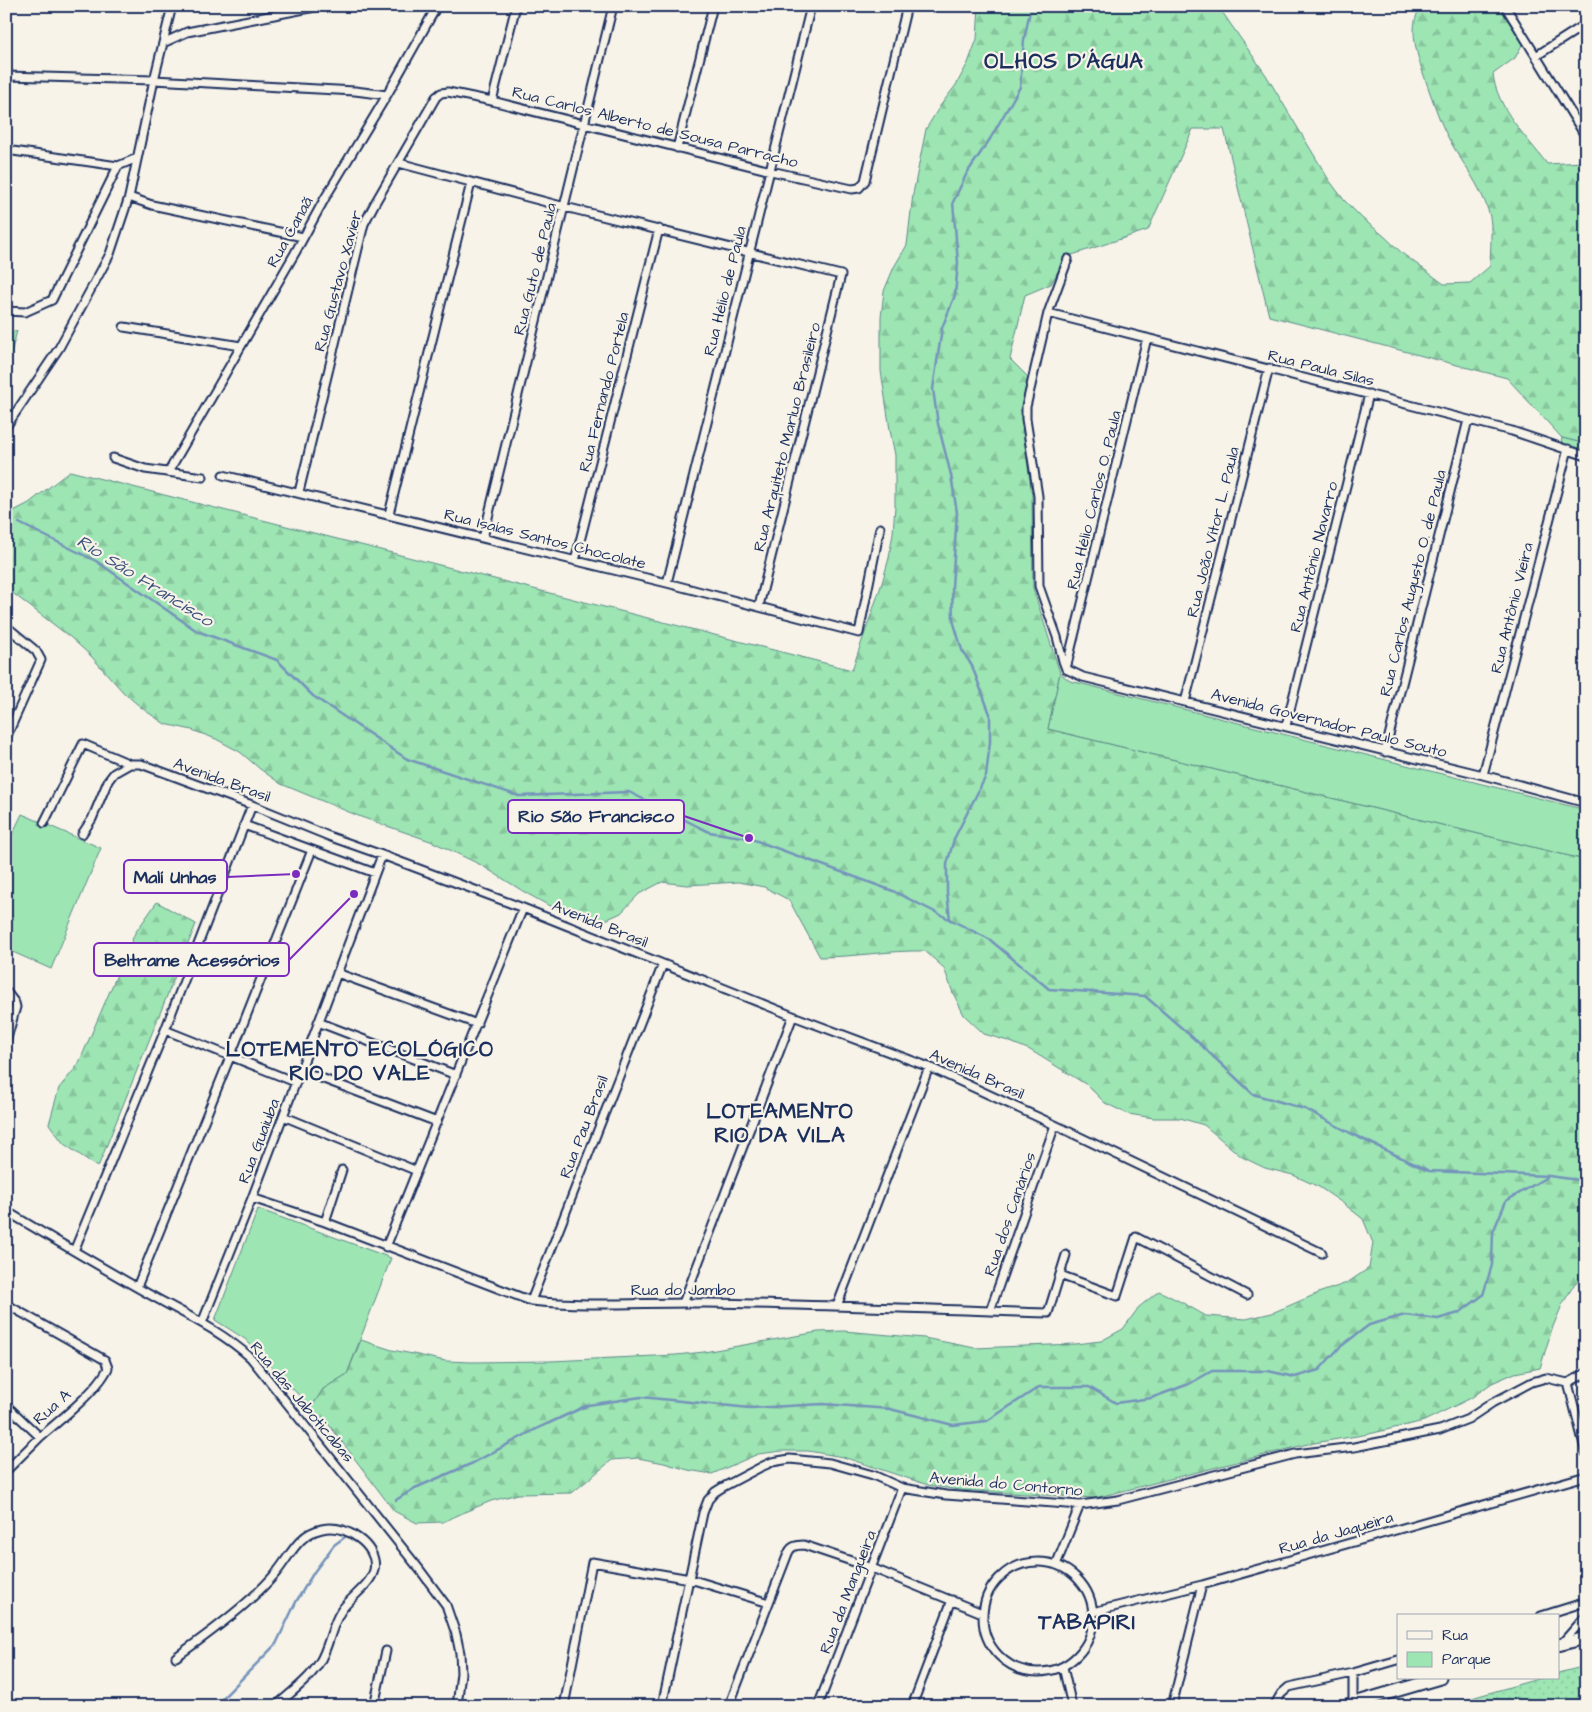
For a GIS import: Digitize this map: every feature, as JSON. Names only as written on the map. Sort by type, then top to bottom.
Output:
[{"type":"main road","points":[[1560,1645],[1586,1638]]},
{"type":"main road","points":[[1348,1704],[1433,1680]]},
{"type":"street","points":[[6,427],[59,348],[110,254],[129,197],[172,6]]},
{"type":"street","points":[[163,44],[186,32],[320,6]]},
{"type":"street","name":"Rua Canaã","points":[[169,471],[325,198],[438,6]]},
{"type":"street","points":[[492,101],[516,6]]},
{"type":"street","name":"Rua Guto de Paula","points":[[483,538],[613,6]]},
{"type":"street","points":[[677,148],[712,6]]},
{"type":"street","name":"Rua Hélio de Paula","points":[[667,583],[748,252],[771,171],[811,6]]},
{"type":"street","name":"Rua Carlos Alberto de Sousa Parracho","points":[[441,93],[448,92],[492,101],[771,171],[852,189],[862,186],[865,181],[907,6]]},
{"type":"street","points":[[1505,6],[1586,137]]},
{"type":"street","points":[[1536,56],[1586,24]]},
{"type":"street","points":[[6,76],[154,80],[355,91],[387,95]]},
{"type":"street","name":"Rua Gustavo Xavier","points":[[299,492],[364,224],[436,97],[441,93]]},
{"type":"street","points":[[6,150],[118,166],[138,158]]},
{"type":"street","points":[[399,163],[565,207],[748,252]]},
{"type":"street","points":[[6,311],[25,312],[52,300],[118,166]]},
{"type":"street","points":[[389,514],[471,183]]},
{"type":"street","points":[[129,197],[152,205],[304,237]]},
{"type":"street","name":"Rua Fernando Portela","points":[[575,561],[659,229]]},
{"type":"street","name":"Rua Arquiteto Marluo Brasileiro","points":[[748,252],[841,275],[759,606]]},
{"type":"street","points":[[1066,669],[1058,637],[1039,586],[1038,496],[1026,419],[1027,397],[1048,313],[1068,259]]},
{"type":"street","name":"Rua Paula Silas","points":[[1048,313],[1512,431],[1568,448],[1586,456]]},
{"type":"street","points":[[124,327],[241,346]]},
{"type":"street","name":"Rua Hélio Carlos O. Paula","points":[[1066,669],[1147,338]]},
{"type":"street","name":"Rua João Vitor L. Paula","points":[[1184,702],[1269,368]]},
{"type":"street","name":"Rua Antônio Navarro","points":[[1286,726],[1369,394]]},
{"type":"street","name":"Rua Carlos Augusto O. de Paula","points":[[1385,752],[1468,420]]},
{"type":"street","name":"Rua Antônio Vieira","points":[[1483,775],[1568,448]]},
{"type":"street","points":[[113,458],[145,469],[203,477]]},
{"type":"street","name":"Rua Isaías Santos Chocolate","points":[[223,475],[667,583],[859,633],[880,528]]},
{"type":"street","points":[[6,626],[36,650],[41,660],[6,738]]},
{"type":"street","name":"Avenida Governador Paulo Souto","points":[[1066,669],[1083,677],[1483,775],[1586,803]]},
{"type":"street","name":"Avenida Brasil","points":[[44,823],[82,744],[130,764],[141,764],[524,908],[792,1016],[929,1067],[1322,1253]]},
{"type":"street","points":[[82,834],[92,819],[111,777],[119,768],[130,764]]},
{"type":"street","points":[[74,1251],[165,1030],[252,805]]},
{"type":"street","points":[[244,825],[375,873]]},
{"type":"street","points":[[136,1287],[312,850]]},
{"type":"street","name":"Rua Guaiuba","points":[[202,1323],[252,1198],[382,855]]},
{"type":"street","points":[[386,1247],[524,908]]},
{"type":"street","name":"Rua Pau Brasil","points":[[532,1301],[662,964]]},
{"type":"street","points":[[337,973],[477,1024]]},
{"type":"street","points":[[6,991],[16,1003],[16,1007],[6,1042]]},
{"type":"street","points":[[683,1303],[792,1016]]},
{"type":"street","points":[[318,1022],[456,1075]]},
{"type":"street","points":[[165,1030],[295,1082]]},
{"type":"street","points":[[837,1306],[929,1067]]},
{"type":"street","points":[[300,1070],[437,1122]]},
{"type":"street","points":[[283,1116],[417,1171]]},
{"type":"street","name":"Rua dos Canários","points":[[990,1311],[1055,1125]]},
{"type":"street","points":[[325,1222],[342,1170]]},
{"type":"street","name":"Rua do Jambo","points":[[252,1198],[325,1222],[386,1247],[532,1301],[580,1305],[683,1303],[1048,1313],[1060,1276]]},
{"type":"street","name":"Rua das Jaboticabas","points":[[6,1211],[202,1323],[237,1345],[251,1358],[446,1605],[460,1653],[461,1672],[457,1706]]},
{"type":"street","points":[[1066,1255],[1060,1276],[1117,1296],[1136,1237],[1247,1295]]},
{"type":"street","name":"Rua A","points":[[6,1304],[105,1360],[108,1368],[70,1411],[40,1437],[6,1404]]},
{"type":"street","points":[[1586,1373],[1568,1383],[1586,1453]]},
{"type":"street","name":"Avenida do Contorno","points":[[662,1706],[703,1512],[708,1500],[715,1492],[772,1462],[790,1459],[830,1463],[872,1475],[902,1488],[946,1495],[1080,1505],[1118,1500],[1295,1454],[1354,1447],[1440,1430],[1468,1419],[1532,1382],[1546,1378],[1568,1383]]},
{"type":"street","points":[[6,1472],[40,1437]]},
{"type":"street","name":"Rua da Jaqueira","points":[[1093,1612],[1202,1585],[1586,1476]]},
{"type":"street","name":"Rua da Mangueira","points":[[818,1706],[902,1488]]},
{"type":"street","points":[[1056,1565],[1080,1505]]},
{"type":"street","points":[[176,1658],[246,1603],[275,1574],[293,1547],[304,1536],[322,1529],[337,1528],[347,1531],[368,1548],[375,1560],[374,1571],[368,1582],[340,1612],[320,1662],[311,1674],[276,1706]]},
{"type":"street","points":[[729,1706],[787,1556],[790,1549],[794,1546],[804,1545],[872,1568],[982,1613]]},
{"type":"street","points":[[564,1706],[592,1562],[690,1579],[770,1603]]},
{"type":"street","points":[[1040,1562],[1056,1565],[1070,1572],[1082,1583],[1090,1597],[1093,1612],[1092,1629],[1086,1644],[1076,1657],[1062,1667],[1044,1672],[1024,1671],[1007,1663],[993,1650],[984,1632],[982,1613],[986,1596],[995,1582],[1008,1571],[1023,1564],[1040,1562]]},
{"type":"street","points":[[1172,1706],[1202,1585]]},
{"type":"street","points":[[912,1706],[952,1600]]},
{"type":"street","points":[[1547,1614],[1586,1602]]},
{"type":"street","points":[[1560,1644],[1586,1616]]},
{"type":"street","points":[[374,1706],[386,1651]]},
{"type":"street","points":[[1274,1706],[1281,1694],[1289,1688],[1397,1660]]},
{"type":"street","points":[[1062,1667],[1072,1706]]},
{"type":"street","points":[[1348,1704],[1353,1673]]},
{"type":"green space","points":[[979,6],[1218,6],[1266,75],[1329,180],[1344,200],[1403,254],[1444,284],[1470,283],[1490,266],[1491,225],[1486,203],[1443,127],[1422,70],[1416,47],[1414,25],[1422,6],[1500,6],[1523,43],[1515,58],[1493,74],[1500,99],[1514,122],[1547,164],[1583,162],[1586,166],[1586,444],[1562,438],[1507,378],[1269,316],[1224,129],[1193,129],[1148,230],[1066,257],[1051,284],[1025,295],[1010,359],[1028,377],[1021,417],[1032,495],[1033,588],[1060,673],[1048,729],[1586,860],[1586,1277],[1575,1283],[1562,1305],[1552,1329],[1540,1368],[1515,1373],[1492,1383],[1471,1398],[1424,1421],[1369,1434],[1308,1444],[1095,1498],[959,1490],[928,1485],[843,1457],[808,1451],[782,1451],[758,1454],[712,1474],[638,1458],[612,1460],[572,1493],[518,1494],[491,1501],[443,1522],[417,1523],[394,1511],[330,1426],[311,1408],[323,1389],[347,1374],[361,1340],[392,1350],[445,1361],[472,1362],[551,1361],[676,1355],[704,1352],[818,1332],[844,1331],[924,1338],[975,1348],[1075,1344],[1101,1341],[1123,1329],[1139,1307],[1159,1291],[1206,1316],[1246,1319],[1272,1313],[1347,1283],[1369,1268],[1373,1243],[1363,1219],[1344,1204],[1319,1187],[1293,1175],[1265,1168],[1242,1157],[1204,1125],[1180,1118],[1154,1118],[1128,1114],[1105,1103],[1087,1085],[1030,1050],[984,1034],[964,1015],[953,993],[944,968],[925,951],[820,957],[789,900],[764,887],[739,882],[687,885],[662,882],[639,894],[621,913],[599,923],[548,905],[481,865],[433,842],[361,817],[281,784],[240,752],[216,739],[192,730],[165,724],[124,693],[90,655],[70,637],[6,588],[6,515],[29,503],[70,471],[852,670],[882,583],[893,533],[895,455],[881,371],[881,317],[884,291],[894,267],[907,245],[913,194],[926,129],[956,85],[968,63],[977,39]]},
{"type":"green space","points":[[17,331],[6,372],[6,333]]},
{"type":"green space","points":[[1562,438],[1586,444],[1586,452],[1561,443]]},
{"type":"green space","points":[[1060,673],[1070,681],[1586,810],[1586,860],[1048,729]]},
{"type":"green space","points":[[22,814],[101,848],[51,969],[6,949],[6,847]]},
{"type":"green space","points":[[157,902],[196,924],[98,1167],[64,1144],[49,1124],[59,1088],[78,1065],[135,933]]},
{"type":"green space","points":[[258,1209],[391,1258],[347,1374],[323,1389],[311,1408],[245,1339],[215,1320]]},
{"type":"green space","points":[[1586,1666],[1586,1706],[1444,1706],[1534,1680],[1560,1680],[1560,1672]]},
{"type":"waterway","points":[[950,920],[947,864],[954,839],[986,776],[990,742],[990,714],[972,666],[962,650],[953,620],[952,587],[957,513],[951,475],[938,424],[933,389],[942,328],[955,295],[958,263],[953,202],[967,173],[990,139],[1020,87],[1024,40],[1031,6]]},
{"type":"waterway","name":"Rio São Francisco","points":[[19,523],[96,561],[197,631],[277,660],[313,696],[407,759],[519,796],[629,792],[709,832],[749,838],[893,891],[989,939],[1049,989],[1145,996],[1253,1094],[1305,1109],[1429,1171],[1549,1176],[1586,1181]]},
{"type":"waterway","points":[[396,1500],[415,1488],[473,1463],[534,1430],[588,1405],[641,1397],[750,1408],[823,1404],[890,1409],[953,1425],[987,1421],[1039,1387],[1089,1387],[1116,1403],[1151,1398],[1189,1384],[1212,1371],[1268,1371],[1295,1377],[1319,1370],[1340,1347],[1369,1325],[1405,1315],[1438,1319],[1459,1313],[1483,1295],[1492,1265],[1493,1232],[1506,1201],[1547,1177]]},
{"type":"waterway","points":[[215,1706],[276,1644],[296,1602],[314,1572],[334,1545],[345,1537]]},
{"type":"place","name":"Rio São Francisco","points":[[749,838]]},
{"type":"place","name":"Malí Unhas","points":[[296,874]]},
{"type":"place","name":"Beltrame Acessórios","points":[[354,894]]},
{"type":"district","name":"OLHOS D'ÁGUA","points":[[1064,61]]},
{"type":"district","name":"LOTEMENTO ECOLÓGICO RIO DO VALE","points":[[360,1061]]},
{"type":"district","name":"LOTEAMENTO RIO DA VILA","points":[[780,1123]]},
{"type":"district","name":"TABAPIRI","points":[[1087,1622]]}]
